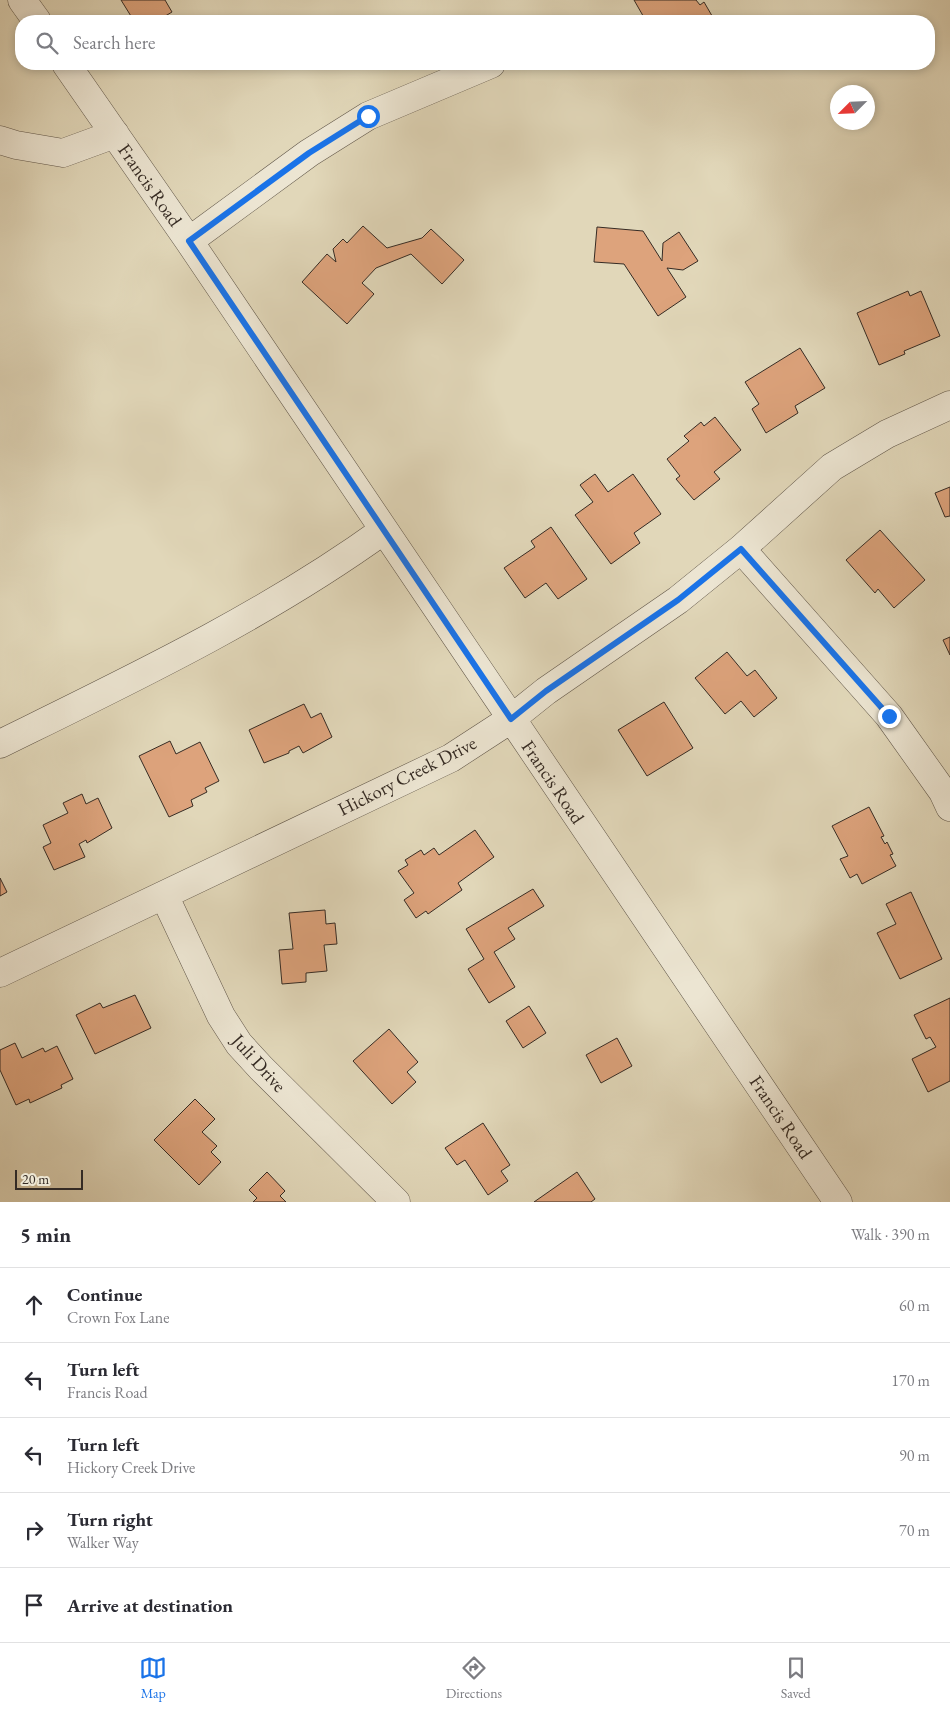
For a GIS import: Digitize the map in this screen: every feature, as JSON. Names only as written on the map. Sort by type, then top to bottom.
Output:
[{"type":"street","points":[[22,0],[32,15]]},
{"type":"street","name":"Francis Road","points":[[70,70],[189,241],[838,1202]]},
{"type":"street","points":[[189,241],[309,153],[368,116],[476,70]]},
{"type":"street","points":[[0,140],[16,145],[63,153],[115,134]]},
{"type":"street","name":"Hickory Creek Drive","points":[[0,973],[451,758],[511,719],[546,691],[678,600],[741,549],[832,467],[887,434],[950,405]]},
{"type":"street","points":[[0,744],[111,691],[211,638],[345,558],[384,530]]},
{"type":"street","points":[[741,549],[889,716],[943,792],[950,807]]},
{"type":"street","name":"Juli Drive","points":[[164,895],[221,1016],[239,1044],[396,1202]]},
{"type":"building","points":[[121,0],[165,0],[172,12],[167,15],[130,15]]},
{"type":"building","points":[[634,0],[696,0],[700,5],[704,2],[712,15],[643,15]]},
{"type":"building","points":[[363,226],[387,248],[422,238],[431,229],[464,260],[442,284],[411,254],[376,268],[362,283],[374,294],[347,324],[302,282],[327,254],[336,262],[333,249],[343,239],[347,243]]},
{"type":"building","points":[[597,227],[643,231],[662,261],[663,243],[679,232],[698,261],[683,270],[667,268],[686,297],[658,316],[624,264],[594,262]]},
{"type":"building","points":[[908,291],[910,296],[921,291],[940,336],[904,351],[905,354],[879,365],[857,313]]},
{"type":"building","points":[[800,348],[825,388],[795,406],[798,413],[766,433],[752,409],[759,404],[745,382]]},
{"type":"building","points":[[715,417],[741,450],[714,472],[720,479],[694,500],[676,479],[680,476],[667,459],[689,441],[684,436],[701,422],[704,426]]},
{"type":"building","points":[[595,474],[608,492],[633,474],[661,514],[634,533],[640,543],[611,564],[575,515],[593,502],[580,485]]},
{"type":"building","points":[[950,487],[950,516],[945,517],[935,493]]},
{"type":"building","points":[[551,527],[587,579],[558,599],[546,583],[525,598],[504,568],[535,547],[531,541]]},
{"type":"building","points":[[880,530],[925,580],[894,608],[878,589],[875,593],[846,560]]},
{"type":"building","points":[[950,637],[950,655],[943,640]]},
{"type":"building","points":[[727,652],[747,676],[755,670],[777,698],[754,717],[741,701],[725,714],[695,678]]},
{"type":"building","points":[[664,702],[693,748],[647,776],[618,730]]},
{"type":"building","points":[[304,704],[311,718],[321,713],[332,737],[303,753],[299,746],[289,751],[289,753],[264,763],[249,730]]},
{"type":"building","points":[[170,741],[176,754],[200,742],[219,781],[205,788],[207,792],[191,800],[193,806],[169,817],[139,756]]},
{"type":"building","points":[[82,794],[86,804],[98,798],[112,828],[87,843],[86,840],[79,844],[85,857],[54,870],[43,847],[51,843],[43,825],[68,813],[63,803]]},
{"type":"building","points":[[869,807],[884,836],[881,837],[885,844],[887,842],[893,854],[890,855],[896,866],[862,884],[857,874],[850,878],[840,859],[848,856],[832,826]]},
{"type":"building","points":[[475,830],[494,857],[458,883],[462,890],[428,914],[426,911],[416,918],[404,900],[414,893],[398,871],[408,865],[405,860],[421,850],[424,855],[434,848],[439,855]]},
{"type":"building","points":[[0,878],[7,892],[0,896]]},
{"type":"building","points":[[533,889],[544,906],[508,928],[515,939],[494,952],[515,987],[489,1003],[468,969],[484,959],[466,929]]},
{"type":"building","points":[[911,892],[942,959],[900,979],[877,933],[896,924],[886,904]]},
{"type":"building","points":[[325,910],[326,924],[335,923],[337,944],[324,945],[327,971],[306,973],[306,982],[282,984],[279,950],[293,949],[289,913]]},
{"type":"building","points":[[135,995],[151,1028],[95,1054],[76,1015],[100,1003],[103,1008]]},
{"type":"building","points":[[950,998],[950,1081],[928,1092],[912,1059],[936,1047],[930,1037],[926,1039],[914,1015]]},
{"type":"building","points":[[529,1006],[546,1033],[523,1048],[506,1021]]},
{"type":"building","points":[[389,1029],[418,1062],[407,1072],[416,1082],[392,1104],[353,1061]]},
{"type":"building","points":[[617,1038],[632,1066],[601,1083],[586,1055]]},
{"type":"building","points":[[15,1043],[22,1058],[43,1048],[45,1052],[57,1046],[73,1079],[61,1085],[62,1088],[30,1103],[29,1099],[16,1105],[0,1070],[0,1050]]},
{"type":"building","points":[[195,1099],[215,1119],[202,1132],[217,1146],[211,1152],[221,1162],[199,1185],[154,1140]]},
{"type":"building","points":[[483,1123],[510,1165],[501,1171],[508,1181],[488,1195],[465,1160],[457,1165],[445,1148]]},
{"type":"building","points":[[267,1172],[285,1191],[280,1196],[286,1202],[253,1202],[257,1198],[249,1190]]},
{"type":"building","points":[[577,1172],[595,1199],[591,1202],[534,1202]]},
{"type":"route","points":[[368,116],[309,153],[189,241],[511,719],[546,691],[678,600],[741,549],[889,716]]}]
